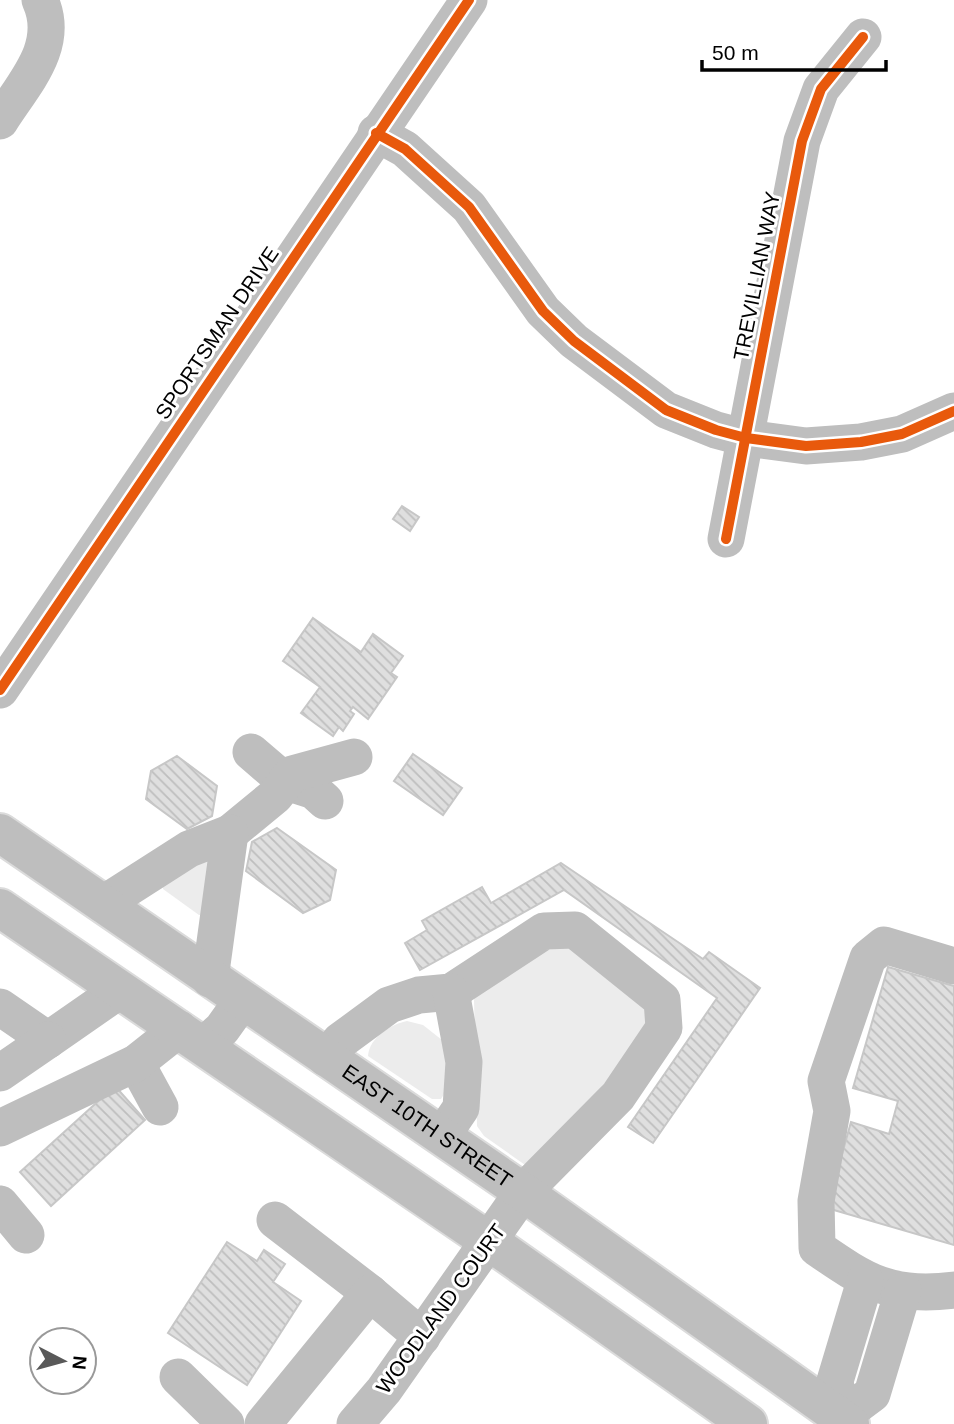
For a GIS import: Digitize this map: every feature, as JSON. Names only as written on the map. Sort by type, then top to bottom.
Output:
[{"type":"main road","name":"EAST 10TH STREET","points":[[0,833],[242,1002],[523,1192],[843,1422]]},
{"type":"main road","points":[[0,908],[490,1242],[748,1424]]},
{"type":"street","points":[[0,121],[46,47],[49,23],[40,0]]},
{"type":"street","name":"SPORTSMAN DRIVE","points":[[0,690],[376,133],[453,6]]},
{"type":"street","name":"TREVILLIAN WAY","points":[[726,538],[802,141],[821,89],[863,37]]},
{"type":"street","points":[[376,133],[405,149],[469,207],[543,311],[574,341],[666,410],[716,430],[746,438],[806,446],[861,442],[902,434],[954,411]]},
{"type":"street","points":[[251,752],[286,782],[314,791],[325,801]]},
{"type":"street","points":[[103,904],[189,849],[230,833],[275,796],[292,775],[354,757]]},
{"type":"street","points":[[210,979],[230,833]]},
{"type":"street","name":"WOODLAND COURT","points":[[355,1424],[422,1337],[523,1192],[618,1096],[664,1028],[662,1000],[575,930],[544,931],[452,992]]},
{"type":"street","points":[[954,966],[884,945],[868,958],[826,1082],[832,1111],[814,1224],[817,1248],[865,1281],[903,1291],[954,1290]]},
{"type":"street","points":[[0,1073],[120,990]]},
{"type":"street","points":[[326,1058],[340,1041],[389,1005],[419,995],[452,992],[464,1062],[460,1108],[442,1136]]},
{"type":"street","points":[[0,1128],[191,1038],[222,1029],[242,1002]]},
{"type":"street","points":[[0,1007],[48,1040]]},
{"type":"street","points":[[136,1063],[160,1107]]},
{"type":"street","points":[[0,1204],[26,1235]]},
{"type":"street","points":[[275,1220],[422,1337]]},
{"type":"street","points":[[843,1422],[835,1381],[865,1281]]},
{"type":"street","points":[[843,1422],[872,1394],[903,1291]]},
{"type":"street","points":[[263,1424],[370,1293]]},
{"type":"street","points":[[178,1377],[226,1424]]},
{"type":"shaded area","points":[[211,849],[203,915],[199,915],[163,889],[162,877]]},
{"type":"shaded area","points":[[544,947],[574,947],[648,1008],[646,1032],[586,1106],[528,1167],[484,1136],[477,1126],[474,1000],[476,991]]},
{"type":"shaded area","points":[[407,1021],[423,1025],[447,1044],[446,1091],[441,1099],[432,1099],[368,1056],[372,1043],[382,1033]]},
{"type":"building","points":[[402,506],[419,517],[410,531],[393,519]]},
{"type":"building","points":[[313,618],[361,652],[373,634],[403,656],[391,673],[397,677],[368,719],[353,707],[350,711],[354,714],[343,731],[339,727],[333,736],[301,713],[320,687],[283,661]]},
{"type":"building","points":[[413,754],[462,788],[443,815],[394,781]]},
{"type":"building","points":[[177,756],[217,786],[212,816],[187,829],[146,799],[151,771]]},
{"type":"building","points":[[277,828],[336,870],[330,900],[303,913],[246,871],[252,842]]},
{"type":"building","points":[[561,863],[703,959],[709,952],[760,988],[653,1143],[628,1127],[717,998],[564,890],[420,970],[405,943],[427,930],[422,921],[482,887],[491,903]]},
{"type":"building","points":[[888,967],[954,986],[954,1245],[827,1208],[851,1122],[889,1134],[898,1101],[853,1088]]},
{"type":"building","points":[[115,1086],[145,1120],[51,1206],[20,1172]]},
{"type":"building","points":[[227,1242],[257,1261],[264,1250],[285,1264],[273,1282],[301,1301],[247,1385],[168,1333]]},
{"type":"cycle path","points":[[0,690],[469,0]]},
{"type":"cycle path","points":[[726,539],[802,141],[821,89],[863,37]]},
{"type":"cycle path","points":[[376,133],[405,149],[469,207],[543,311],[574,341],[666,410],[716,430],[746,438],[806,446],[861,442],[902,434],[954,411]]}]
